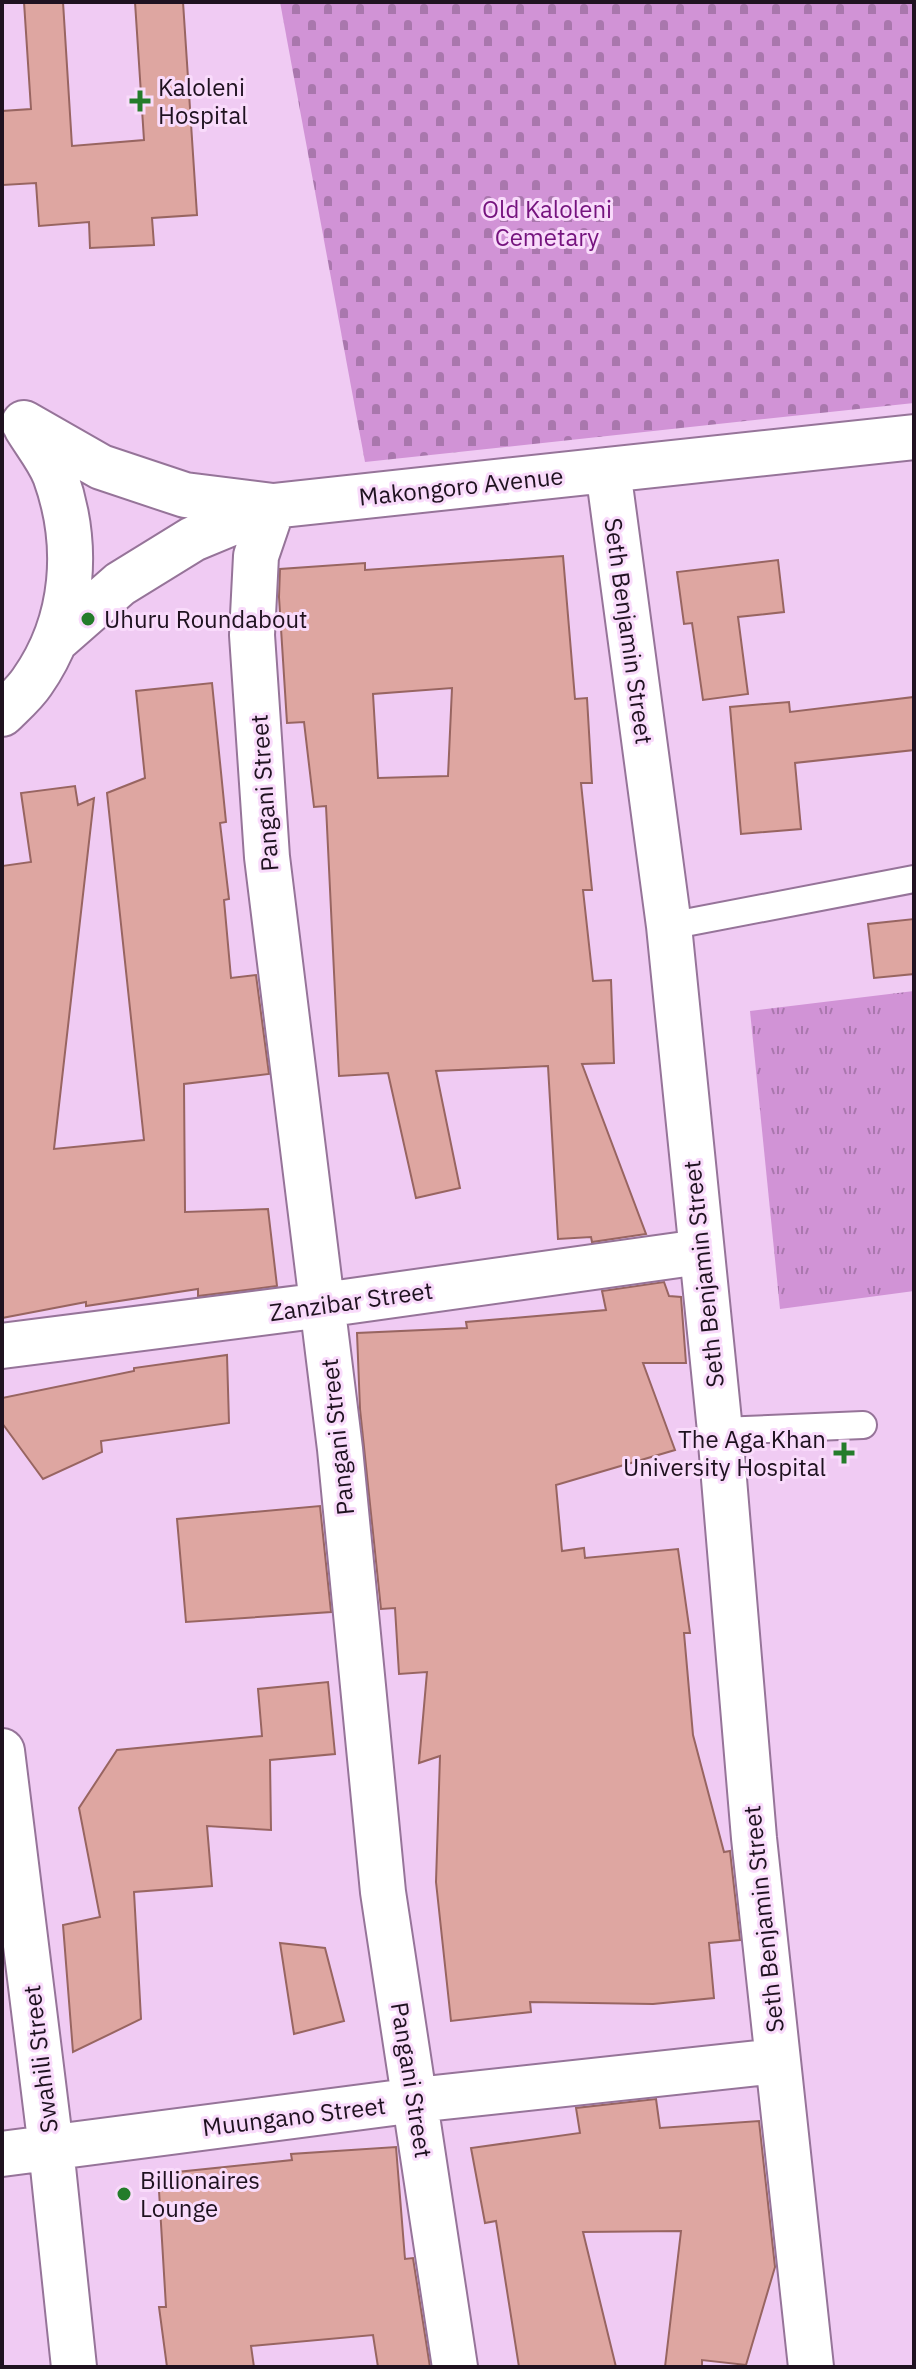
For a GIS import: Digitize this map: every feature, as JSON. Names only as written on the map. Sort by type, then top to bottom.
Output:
[{"type":"street","name":"Makongoro Avenue","points":[[13,413],[101,467],[185,495],[273,506],[914,437]]},
{"type":"street","points":[[2,714],[31,683],[55,641],[70,586],[70,528],[54,472],[13,413]]},
{"type":"street","name":"Seth Benjamin Street","points":[[608,470],[669,926],[720,1431],[754,1838],[811,2367]]},
{"type":"street","points":[[55,641],[120,584],[193,539],[273,506]]},
{"type":"street","name":"Pangani Street","points":[[273,506],[256,556],[252,635],[261,790],[356,1594],[383,1892],[455,2367]]},
{"type":"street","name":"Zanzibar Street","points":[[2,1346],[700,1252]]},
{"type":"street","name":"Swahili Street","points":[[2,1751],[51,2148],[74,2367]]},
{"type":"street","name":"Muungano Street","points":[[2,2154],[416,2100],[777,2061]]},
{"type":"lane","points":[[669,926],[914,879]]},
{"type":"lane","points":[[720,1431],[863,1425]]},
{"type":"green space","name":"Old Kaloleni Cemetary","points":[[280,2],[914,2],[914,403],[365,462]]},
{"type":"green space","points":[[914,991],[914,1291],[780,1309],[750,1011]]},
{"type":"building","name":"Kaloleni Hospital","points":[[24,2],[63,2],[72,146],[144,140],[135,2],[183,2],[197,215],[152,218],[154,245],[90,248],[89,222],[39,226],[36,183],[3,185],[2,111],[31,109]]},
{"type":"building","points":[[563,556],[575,699],[587,698],[592,783],[581,783],[592,890],[583,890],[593,981],[611,980],[614,1063],[582,1064],[646,1234],[592,1242],[591,1237],[558,1239],[548,1066],[436,1071],[460,1188],[416,1198],[388,1073],[339,1076],[326,806],[314,807],[304,722],[287,723],[280,569],[365,563],[365,570]],"holes":[[[452,688],[448,776],[378,778],[373,694]]]},
{"type":"building","points":[[778,560],[784,612],[738,617],[748,694],[703,700],[692,623],[684,624],[677,572]]},
{"type":"building","points":[[212,683],[226,822],[220,823],[229,899],[224,900],[231,978],[256,975],[269,1074],[184,1084],[185,1212],[268,1209],[277,1286],[198,1296],[198,1289],[86,1306],[86,1302],[2,1318],[2,866],[31,862],[21,793],[75,786],[78,805],[94,798],[54,1149],[144,1140],[107,793],[145,778],[136,691]]},
{"type":"building","points":[[914,697],[914,750],[795,763],[801,829],[741,834],[730,707],[789,702],[790,712]]},
{"type":"building","points":[[914,919],[914,974],[874,978],[868,924]]},
{"type":"building","points":[[664,1282],[669,1296],[681,1297],[686,1363],[643,1363],[675,1450],[556,1485],[562,1551],[584,1548],[585,1558],[678,1549],[690,1633],[684,1633],[693,1735],[724,1852],[730,1851],[740,1940],[709,1943],[714,1998],[653,2004],[530,2002],[531,2012],[451,2021],[436,1882],[440,1756],[419,1763],[427,1672],[399,1674],[395,1608],[381,1609],[360,1409],[357,1333],[467,1328],[466,1322],[606,1310],[602,1291]]},
{"type":"building","points":[[227,1355],[229,1423],[101,1441],[102,1452],[43,1479],[2,1423],[2,1398],[134,1371],[134,1368]]},
{"type":"building","points":[[320,1506],[331,1612],[186,1622],[177,1519]]},
{"type":"building","points":[[328,1682],[335,1754],[270,1760],[271,1830],[207,1826],[212,1886],[134,1892],[141,2019],[73,2052],[63,1925],[100,1917],[79,1808],[117,1750],[262,1736],[258,1689]]},
{"type":"building","points":[[280,1943],[325,1948],[344,2021],[294,2034]]},
{"type":"building","points":[[656,2099],[660,2128],[759,2121],[775,2267],[746,2365],[702,2360],[702,2367],[665,2367],[681,2231],[583,2232],[616,2367],[519,2367],[496,2221],[485,2223],[471,2148],[580,2133],[576,2108]]},
{"type":"building","points":[[396,2147],[405,2259],[413,2258],[430,2367],[378,2367],[373,2335],[251,2346],[254,2367],[167,2367],[159,2307],[166,2307],[158,2174],[292,2160],[291,2154]]},
{"type":"place","name":"Kaloleni Hospital","points":[[140,101]]},
{"type":"place","name":"Uhuru Roundabout","points":[[88,619]]},
{"type":"place","name":"The Aga Khan University Hospital","points":[[844,1453]]},
{"type":"place","name":"Billionaires Lounge","points":[[124,2194]]}]
